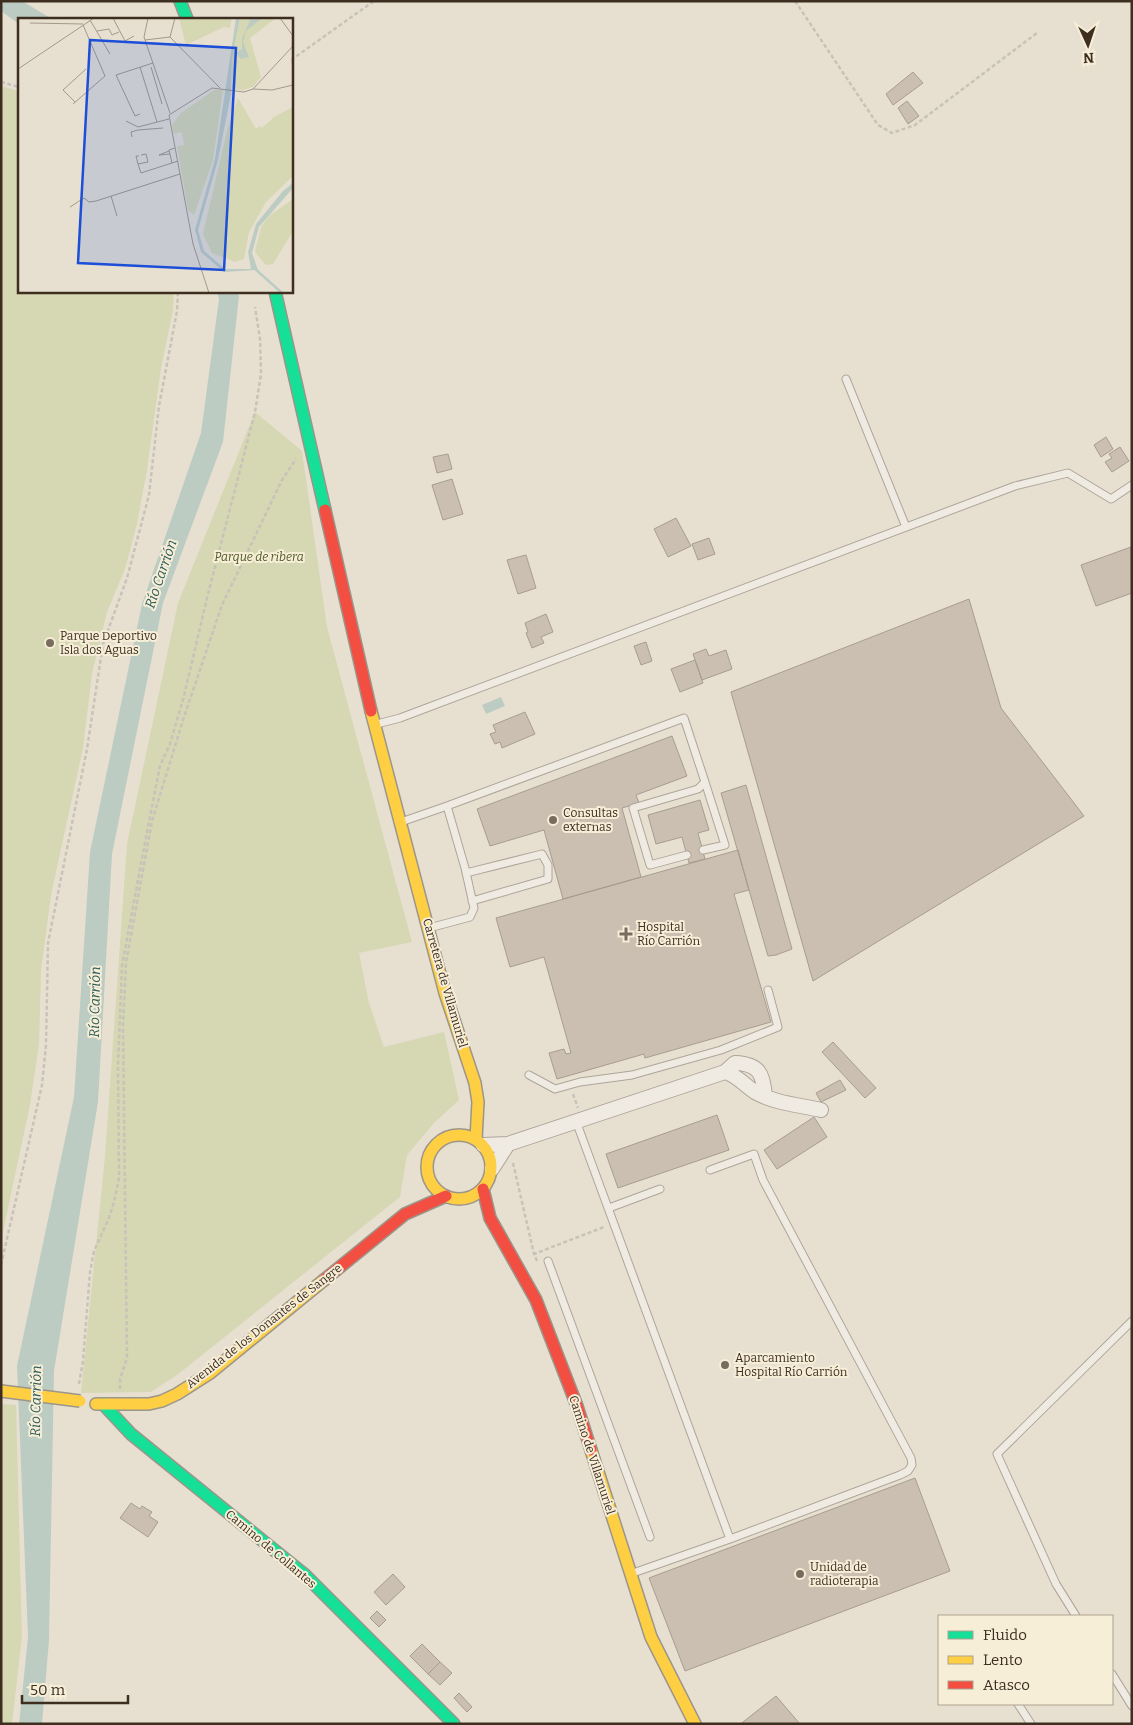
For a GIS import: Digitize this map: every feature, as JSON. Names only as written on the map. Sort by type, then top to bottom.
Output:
[{"type":"main road","points":[[180,1],[187,18]]},
{"type":"main road","name":"Carretera de Villamuriel","points":[[275,292],[374,724],[445,993],[475,1084],[480,1142]]},
{"type":"main road","points":[[462,1127],[467,1136],[480,1142],[491,1160],[492,1170],[489,1180],[483,1189],[475,1195],[456,1199],[446,1196],[433,1186],[427,1168],[428,1159],[438,1142],[462,1127],[478,1102]]},
{"type":"main road","name":"Avenida de los Donantes de Sangre","points":[[405,1214],[429,1178]]},
{"type":"main road","name":"Camino de Villamuriel","points":[[483,1189],[490,1218],[536,1300],[570,1388],[651,1637],[695,1724]]},
{"type":"main road","name":"Avenida de los Donantes de Sangre","points":[[1,1391],[103,1404],[154,1404],[164,1400],[188,1388],[210,1373],[405,1214],[446,1196]]},
{"type":"main road","name":"Camino de Collantes","points":[[103,1404],[134,1436],[305,1575],[454,1724]]},
{"type":"main road","points":[[134,1436],[134,1425],[139,1417],[154,1404]]},
{"type":"street","points":[[480,1142],[508,1144],[725,1072],[734,1063],[749,1064],[758,1070],[764,1080],[765,1096]]},
{"type":"street","points":[[725,1072],[731,1074],[756,1092],[777,1101],[821,1110]]},
{"type":"street","points":[[492,1170],[508,1144]]},
{"type":"lane","points":[[846,379],[906,527]]},
{"type":"lane","points":[[374,724],[400,718],[1016,486],[1068,473],[1111,500],[1132,485]]},
{"type":"lane","points":[[401,822],[684,718],[725,845],[703,850]]},
{"type":"lane","points":[[687,855],[650,865],[633,808],[698,788],[705,782]]},
{"type":"lane","points":[[428,928],[470,917],[474,908],[447,806]]},
{"type":"lane","points":[[466,873],[542,854],[548,866],[548,879],[472,901]]},
{"type":"lane","points":[[529,1076],[555,1090],[580,1082],[632,1075],[721,1050],[778,1027],[768,990]]},
{"type":"lane","points":[[579,1120],[614,1223],[730,1539]]},
{"type":"lane","points":[[631,1574],[900,1475],[908,1471],[912,1466],[911,1458],[870,1379],[763,1180],[754,1154],[710,1170]]},
{"type":"lane","points":[[609,1208],[660,1189]]},
{"type":"lane","points":[[548,1261],[650,1537]]},
{"type":"lane","points":[[1075,1615],[1056,1584],[997,1454],[1132,1321]]},
{"type":"lane","points":[[1113,1676],[1132,1706]]},
{"type":"lane","points":[[1019,1705],[1031,1724]]},
{"type":"path","points":[[292,59],[374,1]]},
{"type":"path","points":[[795,1],[878,125],[892,134],[915,125],[1037,33]]},
{"type":"path","points":[[1,82],[18,87]]},
{"type":"path","points":[[1,1265],[42,1085],[46,1045],[48,943],[87,749],[102,644],[127,578],[149,496],[159,406],[176,320],[178,292]]},
{"type":"path","points":[[78,1388],[83,1361],[90,1272],[94,1251],[109,1218],[118,1178],[122,966],[160,766],[170,744],[184,696],[255,412],[261,374],[260,339],[255,308]]},
{"type":"path","points":[[119,1404],[120,1379],[127,1358],[123,1055],[126,963],[152,821],[183,720],[222,604],[282,480],[297,458]]},
{"type":"path","points":[[570,1085],[579,1120]]},
{"type":"path","points":[[508,1144],[534,1254],[538,1263]]},
{"type":"path","points":[[534,1254],[614,1223]]},
{"type":"path","points":[[1,1555],[1,1649]]},
{"type":"green space","name":"Parque Deportivo Isla dos Aguas","points":[[1,86],[18,91],[18,292],[174,292],[173,311],[161,368],[147,470],[137,524],[125,569],[107,612],[92,674],[83,748],[51,895],[41,971],[39,1044],[30,1105],[1,1241]]},
{"type":"green space","name":"Parque de ribera","points":[[255,412],[302,451],[327,627],[412,942],[359,953],[369,1003],[384,1047],[444,1032],[459,1100],[434,1123],[407,1155],[400,1197],[177,1375],[151,1392],[81,1393],[105,1156],[127,844],[178,603]]},
{"type":"green space","points":[[1,1404],[16,1405],[22,1636],[12,1724],[1,1724]]},
{"type":"water","points":[[1,1],[22,1],[50,18],[18,18],[18,23],[1,11]]},
{"type":"water","name":"Río Carrión","points":[[217,292],[237,292],[239,296],[223,442],[163,603],[112,854],[98,1102],[54,1371],[49,1640],[42,1724],[19,1724],[28,1637],[17,1366],[74,1097],[90,852],[142,604],[201,433],[219,299]]},
{"type":"water","points":[[501,697],[505,706],[486,714],[482,705]]},
{"type":"building","points":[[913,72],[923,83],[893,105],[886,94]]},
{"type":"building","points":[[907,101],[919,116],[908,124],[898,108]]},
{"type":"building","points":[[1106,437],[1113,449],[1101,457],[1094,445]]},
{"type":"building","points":[[1120,447],[1129,461],[1112,472],[1105,462],[1112,458],[1109,454]]},
{"type":"building","points":[[448,454],[452,469],[437,473],[433,457]]},
{"type":"building","points":[[452,479],[463,514],[443,520],[432,485]]},
{"type":"building","points":[[676,518],[691,546],[668,557],[654,529]]},
{"type":"building","points":[[709,538],[715,554],[698,560],[692,544]]},
{"type":"building","points":[[1131,547],[1132,593],[1096,606],[1081,565]]},
{"type":"building","points":[[526,555],[536,588],[518,594],[507,560]]},
{"type":"building","points":[[969,599],[1001,708],[1084,816],[813,981],[731,692]]},
{"type":"building","points":[[546,614],[553,632],[541,637],[544,643],[532,648],[526,633],[528,632],[525,623]]},
{"type":"building","points":[[646,642],[652,661],[641,665],[634,646]]},
{"type":"building","points":[[706,649],[709,656],[726,650],[732,669],[702,680],[693,654]]},
{"type":"building","points":[[695,660],[703,683],[680,692],[671,669]]},
{"type":"building","points":[[525,712],[535,734],[502,748],[500,742],[495,744],[490,734],[496,732],[493,725]]},
{"type":"building","name":"Consultas externas","points":[[672,736],[687,776],[636,795],[639,803],[622,808],[641,877],[563,899],[544,830],[490,846],[477,809]]},
{"type":"building","points":[[746,785],[792,949],[776,955],[768,956],[721,793]]},
{"type":"building","points":[[700,800],[709,830],[698,833],[705,859],[689,863],[682,837],[656,844],[648,815]]},
{"type":"building","points":[[738,850],[749,890],[734,894],[771,1022],[645,1058],[644,1054],[557,1079],[549,1053],[564,1049],[566,1054],[571,1053],[544,957],[510,967],[496,918]]},
{"type":"building","points":[[833,1042],[876,1088],[865,1098],[822,1052]]},
{"type":"building","points":[[840,1080],[846,1090],[821,1102],[816,1093]]},
{"type":"building","points":[[717,1115],[729,1150],[618,1188],[606,1154]]},
{"type":"building","points":[[814,1117],[827,1137],[777,1169],[764,1150]]},
{"type":"building","name":"Unidad de radioterapia","points":[[915,1478],[950,1571],[685,1671],[649,1578]]},
{"type":"building","points":[[131,1503],[140,1509],[142,1506],[152,1512],[149,1516],[158,1522],[148,1537],[120,1518]]},
{"type":"building","points":[[393,1574],[405,1587],[386,1605],[374,1592]]},
{"type":"building","points":[[377,1611],[386,1620],[379,1627],[370,1618]]},
{"type":"building","points":[[422,1644],[440,1662],[428,1674],[410,1656]]},
{"type":"building","points":[[440,1662],[452,1673],[440,1685],[428,1674]]},
{"type":"building","points":[[459,1693],[472,1707],[467,1712],[454,1698]]},
{"type":"building","points":[[776,1696],[800,1724],[741,1724],[743,1722]]},
{"type":"traffic: fast","points":[[180,1],[187,18]]},
{"type":"traffic: fast","points":[[275,292],[325,510]]},
{"type":"traffic: fast","points":[[103,1404],[131,1434],[305,1575],[454,1724]]},
{"type":"traffic: slow","points":[[371,711],[445,993],[475,1083],[478,1102],[476,1139]]},
{"type":"traffic: slow","points":[[459,1135],[471,1137],[482,1144],[489,1155],[491,1167],[489,1179],[482,1190],[471,1197],[459,1199],[447,1197],[436,1190],[429,1179],[427,1167],[429,1155],[436,1144],[447,1137],[459,1135]]},
{"type":"traffic: slow","points":[[96,1404],[149,1404],[162,1401],[177,1394],[210,1373],[324,1280]]},
{"type":"traffic: slow","points":[[1,1391],[80,1401]]},
{"type":"traffic: slow","points":[[591,1450],[651,1637],[695,1724]]},
{"type":"traffic: jam","points":[[325,510],[371,711]]},
{"type":"traffic: jam","points":[[483,1189],[490,1218],[536,1300],[577,1406],[591,1450]]},
{"type":"traffic: jam","points":[[324,1280],[405,1214],[446,1196]]},
{"type":"place","name":"Parque Deportivo Isla dos Aguas","points":[[50,643]]},
{"type":"place","name":"Consultas externas","points":[[553,820]]},
{"type":"place","name":"Hospital Río Carrión","points":[[626,934]]},
{"type":"place","name":"Aparcamiento Hospital Río Carrión","points":[[725,1365]]},
{"type":"place","name":"Unidad de radioterapia","points":[[800,1574]]}]
